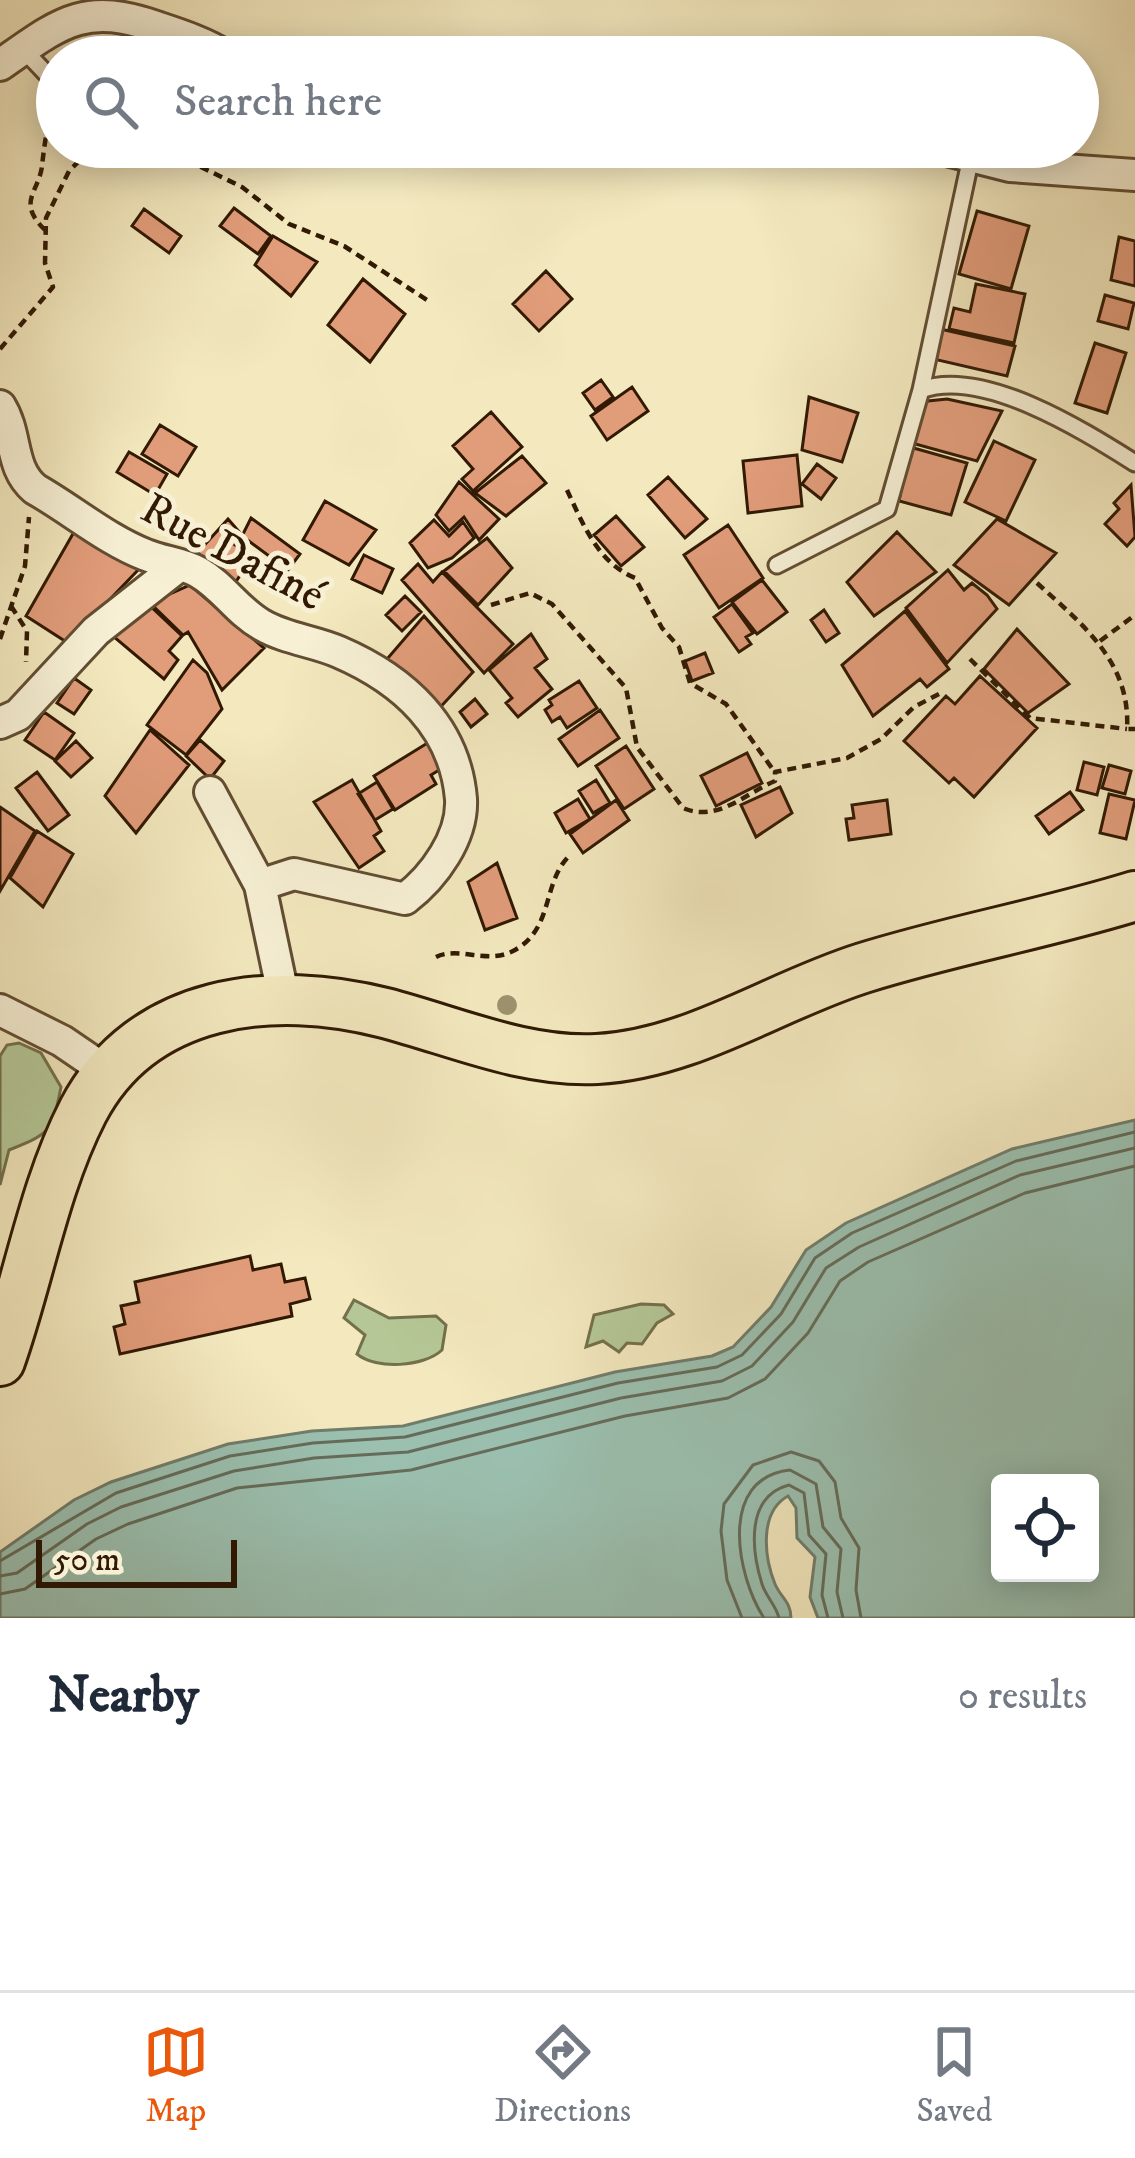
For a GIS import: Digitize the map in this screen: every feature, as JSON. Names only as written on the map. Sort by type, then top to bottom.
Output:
[{"type":"main road","points":[[0,1361],[65,1152],[84,1108],[109,1073],[147,1037],[179,1020],[248,998],[284,999],[380,1011],[546,1058],[600,1059],[676,1044],[862,968],[1135,896]]},
{"type":"street","points":[[44,36],[67,21],[104,12],[170,36]]},
{"type":"street","points":[[1038,168],[1135,175]]},
{"type":"street","points":[[0,406],[15,436],[15,460],[22,478],[35,489]]},
{"type":"street","name":"Rue Dafiné","points":[[35,489],[144,555],[179,565],[214,583],[266,628],[338,652],[407,692],[448,740],[458,772],[462,814],[446,852],[424,884],[405,899],[294,874],[260,885]]},
{"type":"street","points":[[0,723],[18,715],[96,631],[179,565]]},
{"type":"street","points":[[211,792],[260,885],[284,999]]},
{"type":"street","points":[[0,1010],[62,1041],[109,1073]]},
{"type":"lane","points":[[777,565],[887,509],[921,390],[968,168]]},
{"type":"lane","points":[[921,390],[935,385],[999,394],[1089,434],[1135,463]]},
{"type":"path","points":[[42,168],[30,192],[31,210],[46,230]]},
{"type":"path","points":[[0,349],[53,286],[45,266],[46,230],[60,186],[75,168]]},
{"type":"path","points":[[203,168],[242,187],[283,221],[344,246],[427,300]]},
{"type":"path","points":[[0,639],[26,566],[29,506],[35,489]]},
{"type":"path","points":[[491,605],[530,593],[552,604],[630,693],[638,747],[683,808],[701,813],[733,805],[775,781],[775,772],[726,704],[690,683],[679,647],[662,628],[635,578],[619,571],[592,542],[567,490]]},
{"type":"path","points":[[970,659],[1030,718],[1131,729],[1127,697],[1100,641],[1037,583]]},
{"type":"path","points":[[10,606],[25,626],[26,667],[37,695]]},
{"type":"path","points":[[1100,641],[1135,615]]},
{"type":"path","points":[[775,772],[847,758],[881,739],[914,707],[939,694]]},
{"type":"path","points":[[436,957],[446,952],[496,957],[523,944],[541,926],[558,869],[570,855]]},
{"type":"green space","points":[[19,1043],[41,1053],[61,1087],[47,1129],[9,1150],[0,1185],[0,1056],[7,1045]]},
{"type":"green space","points":[[354,1300],[389,1318],[436,1316],[446,1325],[442,1350],[412,1363],[365,1359],[357,1354],[365,1335],[344,1318]]},
{"type":"green space","points":[[641,1304],[664,1305],[673,1314],[657,1323],[642,1344],[627,1343],[619,1352],[603,1341],[586,1347],[594,1315]]},
{"type":"water","points":[[1135,1120],[1135,1618],[818,1618],[810,1597],[815,1557],[797,1538],[796,1508],[788,1496],[772,1513],[766,1536],[775,1584],[791,1618],[0,1618],[0,1552],[74,1500],[111,1482],[228,1444],[312,1431],[403,1426],[615,1372],[712,1356],[733,1347],[771,1307],[806,1250],[846,1223],[1012,1149]]},
{"type":"building","points":[[234,208],[271,236],[258,254],[220,226]]},
{"type":"building","points":[[144,209],[181,236],[169,253],[132,226]]},
{"type":"building","points":[[977,211],[1029,226],[1011,289],[959,274]]},
{"type":"building","points":[[273,236],[317,262],[291,296],[255,265]]},
{"type":"building","points":[[1119,237],[1135,241],[1135,286],[1111,280]]},
{"type":"building","points":[[546,271],[572,299],[539,331],[513,304]]},
{"type":"building","points":[[363,279],[405,314],[370,362],[328,325]]},
{"type":"building","points":[[976,284],[1025,294],[1014,343],[949,329],[954,308],[970,312]]},
{"type":"building","points":[[1105,295],[1134,303],[1128,329],[1098,321]]},
{"type":"building","points":[[936,328],[1015,346],[1007,376],[929,358]]},
{"type":"building","points":[[1095,343],[1126,353],[1107,413],[1075,403]]},
{"type":"building","points":[[601,380],[613,397],[595,410],[583,393]]},
{"type":"building","points":[[632,387],[648,411],[607,440],[591,416]]},
{"type":"building","points":[[809,397],[858,413],[842,462],[802,450]]},
{"type":"building","points":[[947,399],[1002,411],[977,461],[908,442],[917,413],[928,401]]},
{"type":"building","points":[[491,412],[522,447],[473,491],[462,479],[473,469],[453,446]]},
{"type":"building","points":[[160,425],[196,447],[178,476],[142,454]]},
{"type":"building","points":[[994,441],[1035,460],[1006,521],[965,502]]},
{"type":"building","points":[[910,447],[967,463],[951,515],[899,501]]},
{"type":"building","points":[[129,452],[167,474],[155,495],[117,472]]},
{"type":"building","points":[[797,455],[802,506],[748,513],[743,461]]},
{"type":"building","points":[[522,456],[546,483],[506,516],[475,493]]},
{"type":"building","points":[[817,464],[836,478],[821,499],[802,484]]},
{"type":"building","points":[[668,477],[707,519],[685,538],[648,495]]},
{"type":"building","points":[[459,482],[499,519],[479,540],[464,517],[449,531],[436,515]]},
{"type":"building","points":[[1131,485],[1135,537],[1127,546],[1105,524],[1119,509],[1114,503]]},
{"type":"building","points":[[325,501],[376,530],[349,565],[303,540]]},
{"type":"building","points":[[616,516],[644,547],[621,566],[594,535]]},
{"type":"building","points":[[251,518],[300,554],[288,570],[242,536]]},
{"type":"building","points":[[228,519],[242,535],[235,545],[252,558],[228,593],[190,561]]},
{"type":"building","points":[[997,519],[1056,553],[1009,605],[954,565]]},
{"type":"building","points":[[434,520],[449,536],[463,522],[474,538],[452,558],[428,568],[410,543]]},
{"type":"building","points":[[78,525],[139,569],[68,643],[26,616]]},
{"type":"building","points":[[728,525],[763,578],[719,608],[684,555]]},
{"type":"building","points":[[897,532],[936,572],[874,616],[847,582]]},
{"type":"building","points":[[487,538],[512,568],[478,605],[444,571]]},
{"type":"building","points":[[364,555],[393,569],[382,593],[352,579]]},
{"type":"building","points":[[418,564],[433,582],[442,572],[513,644],[484,673],[402,580]]},
{"type":"building","points":[[948,570],[964,590],[972,583],[997,609],[947,663],[906,608]]},
{"type":"building","points":[[762,580],[787,612],[757,634],[732,602]]},
{"type":"building","points":[[190,585],[264,648],[222,690],[188,632],[183,635],[150,603]]},
{"type":"building","points":[[405,596],[421,612],[402,631],[386,615]]},
{"type":"building","points":[[147,603],[182,636],[169,651],[178,660],[164,679],[114,637]]},
{"type":"building","points":[[732,604],[753,633],[746,637],[751,644],[739,652],[714,617]]},
{"type":"building","points":[[824,610],[839,633],[826,642],[811,620]]},
{"type":"building","points":[[905,611],[949,669],[927,687],[920,679],[873,716],[842,665]]},
{"type":"building","points":[[424,616],[473,672],[434,714],[381,666]]},
{"type":"building","points":[[1017,629],[1069,684],[1028,713],[984,669]]},
{"type":"building","points":[[531,634],[547,659],[535,668],[552,689],[518,717],[506,703],[512,698],[489,670]]},
{"type":"building","points":[[705,653],[713,673],[692,681],[685,661]]},
{"type":"building","points":[[193,660],[207,673],[222,709],[186,755],[147,725]]},
{"type":"building","points":[[980,676],[1037,728],[974,797],[954,778],[949,783],[904,741],[946,696],[955,704]]},
{"type":"building","points":[[74,678],[91,690],[74,714],[57,703]]},
{"type":"building","points":[[579,681],[597,708],[567,728],[560,717],[552,722],[545,710],[552,705],[549,700]]},
{"type":"building","points":[[475,699],[487,714],[471,727],[460,712]]},
{"type":"building","points":[[600,710],[619,738],[578,766],[559,739]]},
{"type":"building","points":[[44,712],[74,733],[55,760],[25,740]]},
{"type":"building","points":[[150,730],[189,765],[136,833],[105,796]]},
{"type":"building","points":[[434,739],[449,764],[431,775],[436,784],[395,810],[374,776]]},
{"type":"building","points":[[200,740],[224,761],[210,779],[186,756]]},
{"type":"building","points":[[76,741],[92,758],[71,777],[55,761]]},
{"type":"building","points":[[626,746],[654,789],[624,809],[596,766]]},
{"type":"building","points":[[747,753],[762,783],[716,806],[701,776]]},
{"type":"building","points":[[1084,762],[1104,767],[1097,795],[1077,790]]},
{"type":"building","points":[[1109,765],[1131,771],[1125,794],[1102,788]]},
{"type":"building","points":[[37,772],[69,815],[48,831],[16,788]]},
{"type":"building","points":[[352,780],[381,831],[374,836],[384,851],[359,868],[314,802]]},
{"type":"building","points":[[596,780],[610,803],[593,813],[579,791]]},
{"type":"building","points":[[377,782],[393,809],[375,820],[358,794]]},
{"type":"building","points":[[780,787],[792,813],[756,837],[741,805]]},
{"type":"building","points":[[1070,792],[1083,810],[1049,834],[1036,816]]},
{"type":"building","points":[[1109,794],[1135,800],[1126,839],[1100,833]]},
{"type":"building","points":[[578,799],[590,819],[566,833],[555,813]]},
{"type":"building","points":[[616,800],[629,820],[583,853],[570,834]]},
{"type":"building","points":[[887,800],[891,834],[849,840],[846,819],[854,818],[852,805]]},
{"type":"building","points":[[0,807],[35,831],[0,891]]},
{"type":"building","points":[[37,831],[73,854],[43,907],[10,878]]},
{"type":"building","points":[[497,863],[517,918],[485,930],[468,882]]},
{"type":"building","points":[[250,1256],[253,1270],[281,1264],[285,1282],[305,1278],[310,1299],[290,1304],[292,1316],[120,1354],[114,1327],[125,1324],[121,1306],[139,1302],[135,1282]]}]
